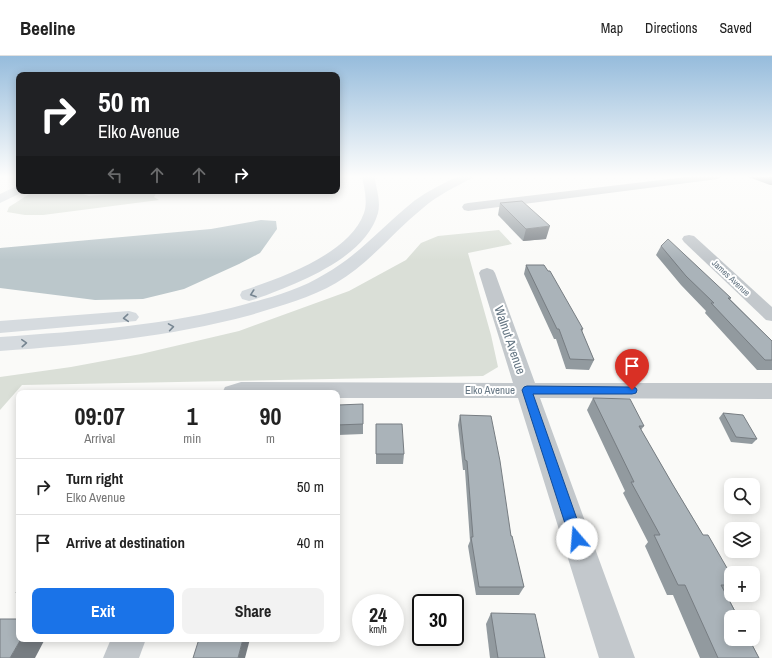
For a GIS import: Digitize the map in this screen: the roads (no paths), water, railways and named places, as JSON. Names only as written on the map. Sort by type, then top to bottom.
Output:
[{"type":"main road","points":[[358,234],[364,214],[365,204]]},
{"type":"main road","points":[[0,327],[160,314],[218,304],[270,288],[312,270],[342,250],[358,234],[370,217],[372,211],[371,204]]},
{"type":"main road","points":[[249,310],[322,277],[352,257],[374,234],[381,218],[381,204]]},
{"type":"main road","points":[[0,344],[160,329],[206,321],[298,295],[331,278],[354,263],[420,204]]},
{"type":"street","points":[[468,207],[491,204]]},
{"type":"street","name":"James Avenue","points":[[689,240],[772,316]]},
{"type":"street","name":"Walnut Avenue","points":[[487,273],[617,658]]},
{"type":"street","name":"Elko Avenue","points":[[241,390],[772,391]]},
{"type":"street","points":[[121,658],[127,642]]}]
